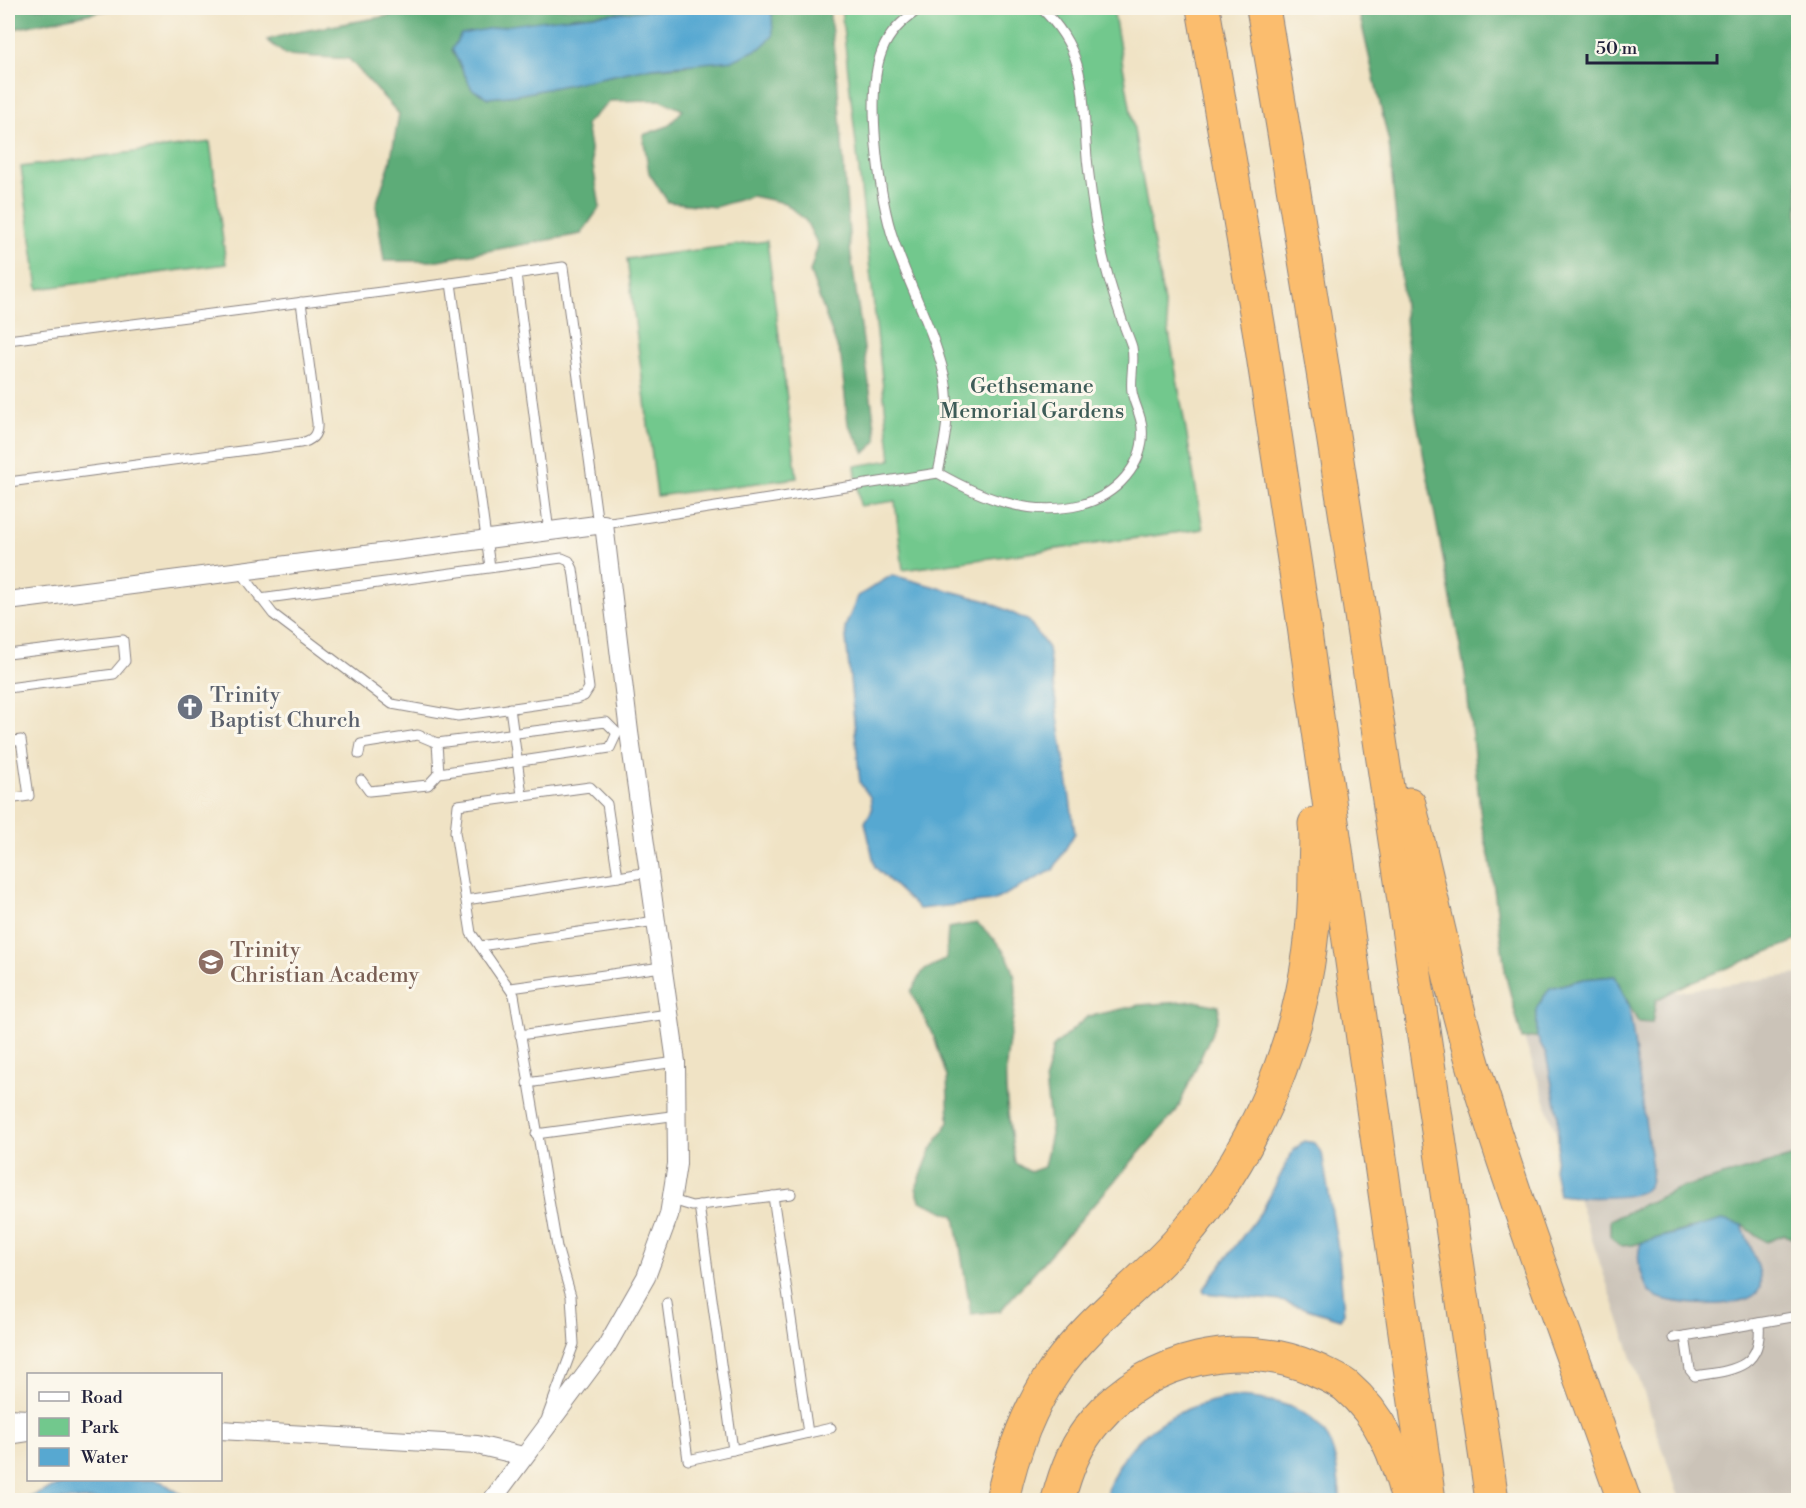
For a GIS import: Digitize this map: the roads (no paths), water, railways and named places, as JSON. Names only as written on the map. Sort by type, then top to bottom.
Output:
[{"type":"highway","points":[[1203,8],[1258,329],[1301,605],[1429,1500]]},
{"type":"highway","points":[[1263,8],[1310,280],[1366,636],[1492,1500]]},
{"type":"highway","points":[[1002,1500],[1009,1468],[1024,1426],[1058,1366],[1090,1330],[1179,1241],[1222,1187],[1258,1122],[1285,1058],[1299,1016],[1315,914],[1315,828],[1295,690],[1301,605]]},
{"type":"highway","points":[[1366,636],[1422,856],[1453,993],[1481,1089],[1524,1221],[1624,1500]]},
{"type":"highway","points":[[1058,1500],[1064,1478],[1083,1437],[1097,1418],[1132,1387],[1199,1358],[1223,1353],[1248,1353],[1295,1361],[1344,1385],[1375,1417],[1390,1442],[1400,1466],[1408,1500]]},
{"type":"highway","points":[[992,1500],[995,1488],[1009,1468]]},
{"type":"street","points":[[8,601],[601,525],[623,733],[649,872],[676,1062],[677,1164],[669,1215],[640,1287],[606,1347],[492,1500]]},
{"type":"street","points":[[8,1418],[27,1419]]},
{"type":"street","points":[[222,1430],[477,1445],[523,1456]]},
{"type":"street","points":[[8,1435],[27,1432]]},
{"type":"lane","points":[[921,8],[895,31],[882,52],[876,109],[878,161],[891,233],[944,374],[949,407],[938,473]]},
{"type":"lane","points":[[8,340],[562,267],[601,525],[938,473],[973,493],[1026,508],[1072,507],[1095,501],[1125,477],[1141,449],[1142,426],[1132,389],[1132,347],[1107,275],[1092,204],[1080,74],[1076,56],[1067,38],[1041,8]]},
{"type":"lane","points":[[516,274],[549,532]]},
{"type":"lane","points":[[451,283],[490,567]]},
{"type":"lane","points":[[8,472],[8,482],[300,443],[312,439],[317,429],[301,302]]},
{"type":"lane","points":[[240,571],[260,599],[273,614],[392,704],[455,716],[576,699],[588,691],[573,569],[569,561],[558,557],[260,599]]},
{"type":"lane","points":[[8,654],[123,640],[125,661],[114,674],[8,688]]},
{"type":"lane","points":[[510,708],[522,795]]},
{"type":"lane","points":[[359,754],[361,744],[418,735],[437,743],[606,722],[623,733],[610,748],[439,773],[428,785],[369,791],[361,780]]},
{"type":"lane","points":[[8,742],[21,740],[29,796],[8,799]]},
{"type":"lane","points":[[437,743],[439,773]]},
{"type":"lane","points":[[542,1431],[574,1344],[571,1296],[557,1247],[511,988],[471,933],[455,832],[458,805],[590,787],[607,804],[618,877]]},
{"type":"lane","points":[[466,900],[649,872]]},
{"type":"lane","points":[[480,946],[656,921]]},
{"type":"lane","points":[[511,988],[662,967]]},
{"type":"lane","points":[[520,1035],[668,1014]]},
{"type":"lane","points":[[527,1083],[676,1062]]},
{"type":"lane","points":[[536,1134],[678,1114]]},
{"type":"lane","points":[[672,1200],[692,1206],[790,1194]]},
{"type":"lane","points":[[773,1196],[808,1433]]},
{"type":"lane","points":[[699,1205],[733,1450]]},
{"type":"lane","points":[[667,1303],[688,1460],[831,1428]]},
{"type":"lane","points":[[1673,1338],[1798,1316]]},
{"type":"lane","points":[[1685,1336],[1690,1370],[1695,1376],[1747,1364],[1757,1353],[1759,1323]]},
{"type":"water","points":[[677,8],[763,8],[772,14],[773,36],[760,48],[734,60],[643,69],[517,95],[488,98],[472,89],[452,49],[461,34],[514,24]]},
{"type":"water","points":[[892,575],[987,601],[1029,621],[1048,648],[1075,833],[1053,870],[993,901],[919,909],[875,867],[865,822],[872,810],[870,797],[860,783],[845,627],[858,596]]},
{"type":"water","points":[[1615,976],[1629,1006],[1652,1168],[1650,1183],[1645,1190],[1638,1193],[1616,1197],[1559,1195],[1554,1169],[1558,1145],[1558,1114],[1546,1054],[1537,1037],[1537,1007],[1550,988],[1584,979]]},
{"type":"water","points":[[1304,1141],[1315,1143],[1322,1153],[1339,1255],[1344,1313],[1340,1319],[1281,1301],[1205,1293],[1203,1289],[1263,1209],[1293,1151]]},
{"type":"water","points":[[1722,1220],[1742,1225],[1759,1272],[1760,1287],[1755,1295],[1728,1303],[1692,1304],[1675,1302],[1652,1294],[1644,1282],[1639,1262],[1641,1243]]},
{"type":"water","points":[[1233,1397],[1272,1401],[1285,1405],[1298,1410],[1319,1426],[1327,1437],[1333,1452],[1341,1500],[1105,1500],[1112,1478],[1123,1459],[1152,1429],[1190,1408]]},
{"type":"water","points":[[69,1481],[157,1481],[190,1500],[23,1500]]},
{"type":"place","name":"Trinity Baptist Church","points":[[190,707]]},
{"type":"place","name":"Trinity Christian Academy","points":[[211,962]]},
{"type":"park label","name":"Gethsemane Memorial Gardens","points":[[1032,398]]}]
